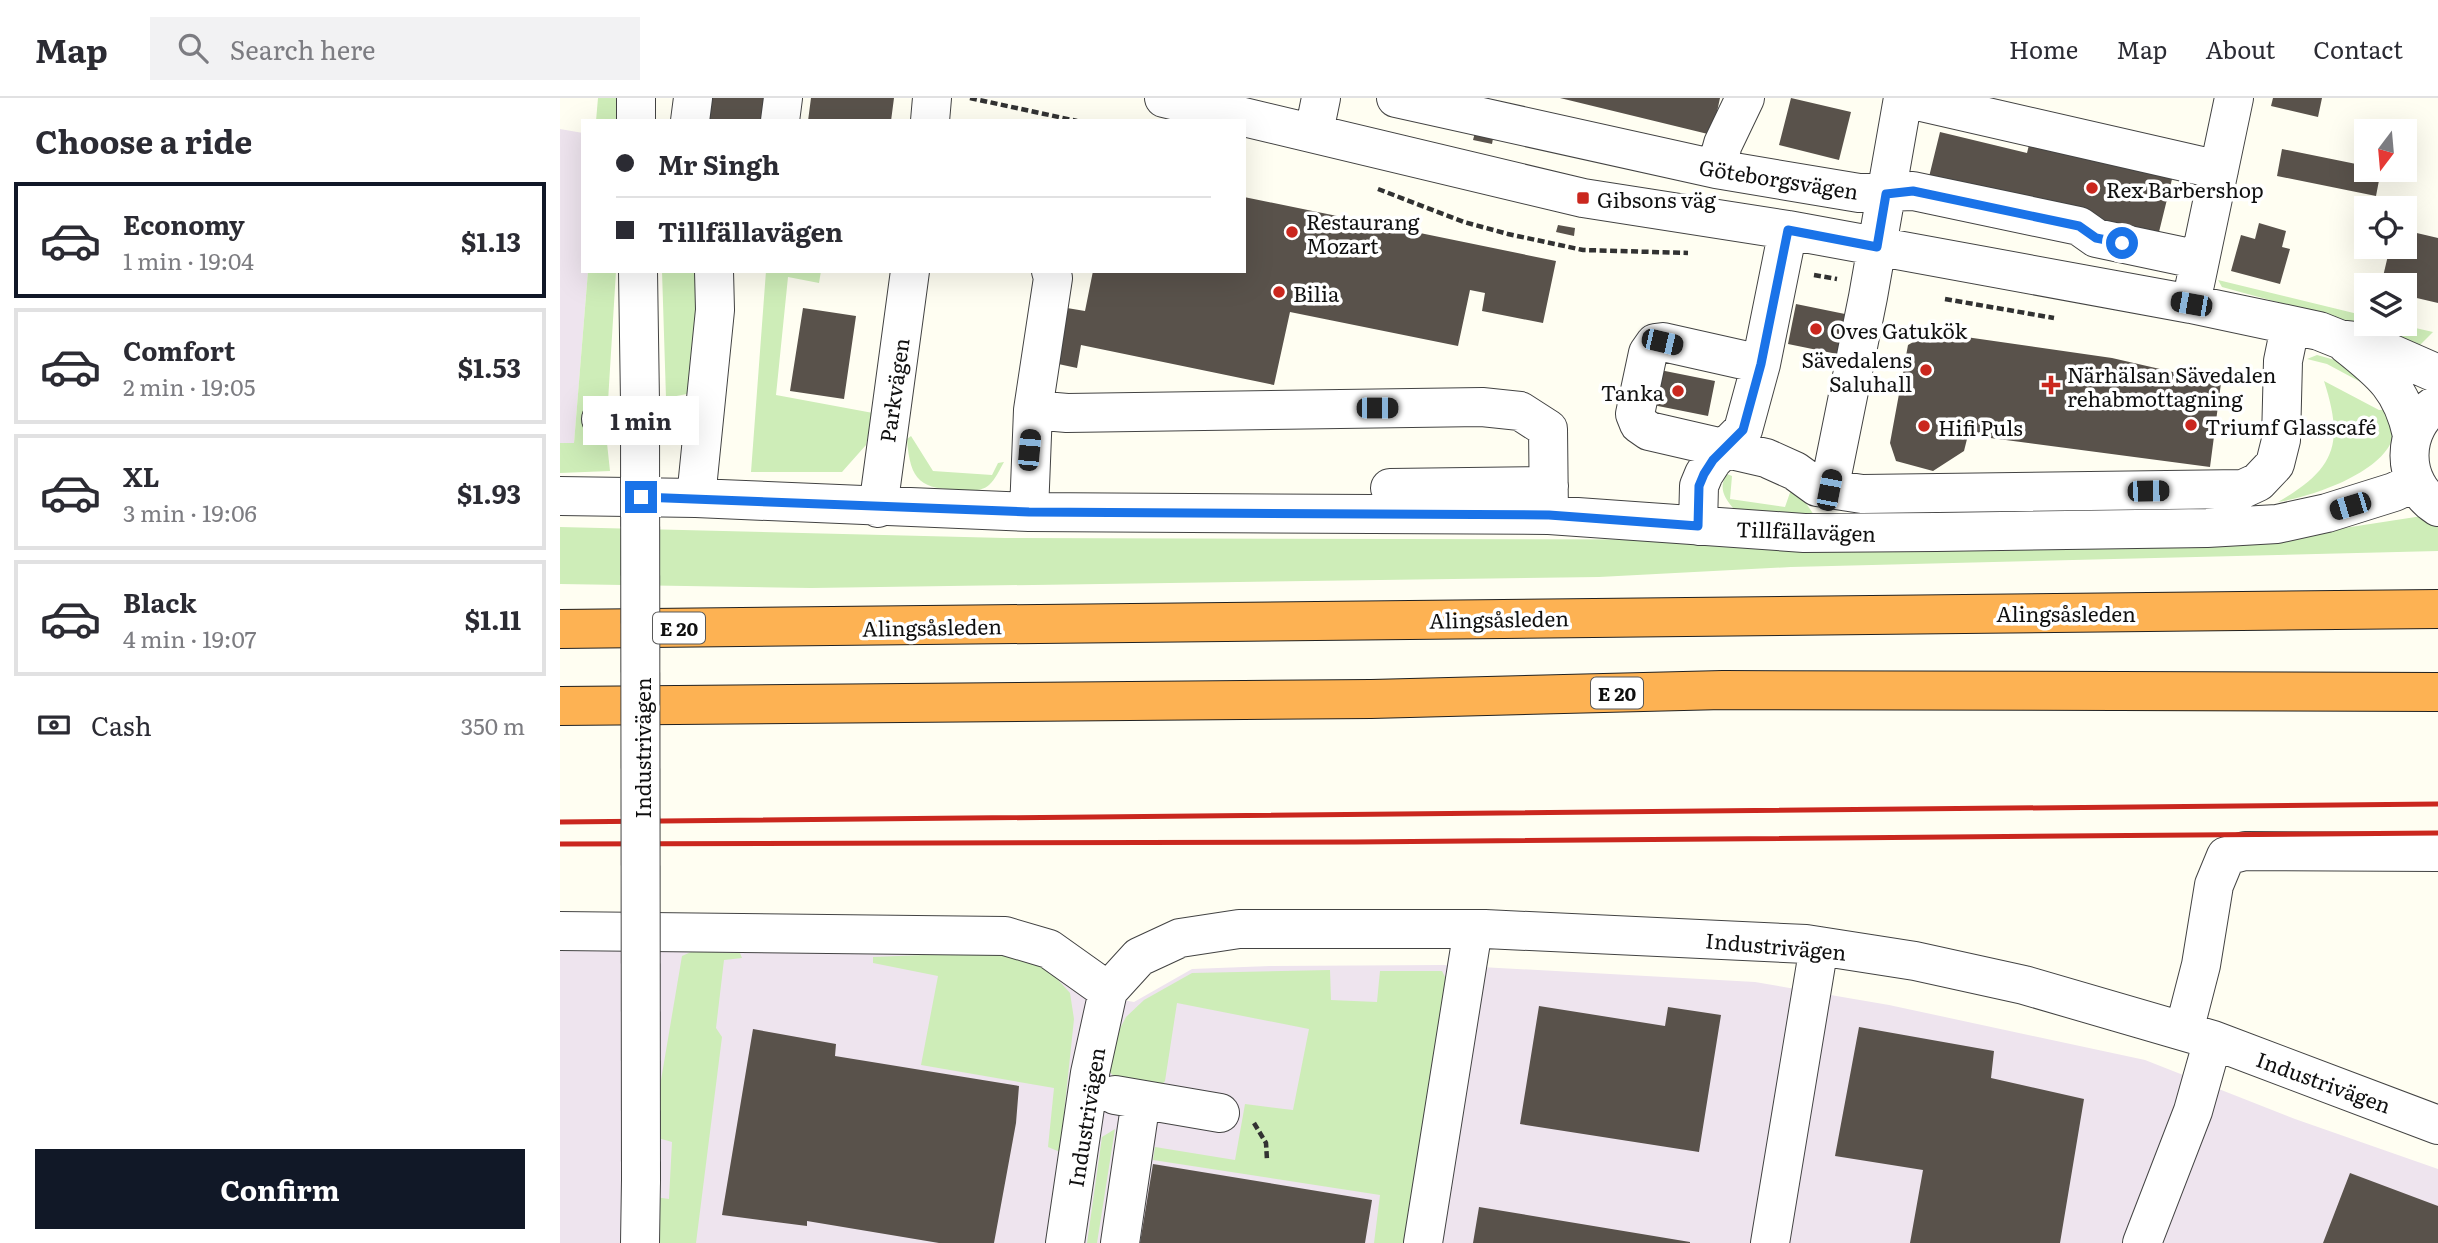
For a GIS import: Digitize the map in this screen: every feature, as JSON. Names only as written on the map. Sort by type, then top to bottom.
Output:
[{"type":"highway","name":"Alingsåsleden","points":[[560,629],[2438,608]]},
{"type":"highway","name":"E 20","points":[[560,706],[1371,699],[1723,690],[2438,692]]},
{"type":"street","points":[[636,98],[636,119]]},
{"type":"street","points":[[690,119],[693,98]]},
{"type":"street","points":[[780,119],[783,98]]},
{"type":"street","points":[[930,119],[932,98]]},
{"type":"street","points":[[1164,98],[1317,115],[1583,198],[1788,230],[2191,304],[2319,331],[2339,339],[2365,342],[2438,374]]},
{"type":"street","name":"Göteborgsvägen","points":[[1396,98],[1716,169],[1859,193],[1913,191],[2079,226],[2096,238],[2200,260]]},
{"type":"street","points":[[1716,169],[1723,144],[1745,98]]},
{"type":"street","points":[[1829,490],[1903,98],[2219,170]]},
{"type":"street","points":[[2191,304],[2234,98]]},
{"type":"street","points":[[1698,526],[1699,486],[1713,460],[1743,430],[1761,364],[1788,230]]},
{"type":"street","name":"Industrivägen","points":[[638,273],[640,1243]]},
{"type":"street","points":[[696,498],[715,310],[714,273]]},
{"type":"street","name":"Parkvägen","points":[[878,508],[910,273]]},
{"type":"street","points":[[1029,502],[1033,410],[1051,273]]},
{"type":"street","points":[[1761,364],[1662,342],[1654,343],[1648,352],[1635,414],[1639,424],[1649,431],[1766,458],[1794,471],[1817,487],[1862,494],[2243,489],[2258,482],[2275,464],[2280,440],[2283,361],[2290,327]]},
{"type":"street","points":[[2339,339],[2397,390],[2406,407],[2412,435],[2409,459],[2427,495]]},
{"type":"street","points":[[2412,435],[2425,414],[2438,403]]},
{"type":"street","points":[[1033,410],[1067,413],[1482,407],[1520,411],[1548,429],[1549,500]]},
{"type":"street","points":[[601,419],[702,420]]},
{"type":"street","name":"Tillfällavägen","points":[[560,496],[696,498],[878,508],[1029,502],[1549,500],[1698,526],[1804,533],[2277,524],[2327,513],[2394,492],[2427,495]]},
{"type":"street","points":[[2142,1243],[2193,1111],[2201,965],[2214,885],[2226,856],[2245,851],[2438,852]]},
{"type":"street","name":"Industrivägen","points":[[1065,1243],[1088,1090],[1108,991],[1139,957],[1180,938],[1239,929],[1473,929],[1819,946],[1915,961],[2024,985],[2198,1036],[2438,1125]]},
{"type":"street","points":[[1423,1243],[1473,929]]},
{"type":"street","points":[[560,931],[1006,936],[1049,949],[1108,991]]},
{"type":"street","points":[[1770,1243],[1819,946]]},
{"type":"street","points":[[1088,1090],[1220,1113]]},
{"type":"street","points":[[1120,1243],[1141,1100]]},
{"type":"path","points":[[970,98],[1068,119]]},
{"type":"shaded area","points":[[560,129],[581,133],[581,273],[588,273],[572,468],[560,468]]},
{"type":"shaded area","points":[[560,948],[882,952],[1047,958],[1074,991],[1134,1002],[1192,969],[1270,966],[1444,965],[1755,982],[1889,1005],[2145,1060],[2295,1119],[2438,1169],[2438,1243],[560,1243]]},
{"type":"green space","points":[[598,98],[616,98],[617,119],[596,119]]},
{"type":"green space","points":[[588,273],[616,273],[606,434],[610,471],[560,473],[560,443],[574,443]]},
{"type":"green space","points":[[662,273],[699,273],[704,297],[687,394],[666,398]]},
{"type":"green space","points":[[766,273],[821,273],[819,283],[788,277],[776,395],[873,413],[866,445],[842,472],[751,472]]},
{"type":"green space","points":[[2218,280],[2354,313],[2354,323],[2222,287]]},
{"type":"green space","points":[[2417,328],[2433,332],[2416,349],[2388,336],[2417,336]]},
{"type":"green space","points":[[2317,355],[2346,363],[2368,386],[2327,364],[2307,359]]},
{"type":"green space","points":[[2324,381],[2379,410],[2390,409],[2394,431],[2390,445],[2365,470],[2347,480],[2278,502],[2312,478],[2323,466],[2330,452],[2334,438],[2333,421]]},
{"type":"green space","points":[[911,436],[933,471],[992,475],[998,463],[1004,462],[993,480],[983,489],[937,488],[927,485],[915,474],[907,439]]},
{"type":"green space","points":[[1727,474],[1732,476],[1730,499],[1785,507],[1793,484],[1814,515],[1734,509],[1723,492]]},
{"type":"green space","points":[[2422,516],[2438,523],[2438,551],[1791,567],[1599,577],[811,588],[560,584],[560,527],[1005,538],[2260,541]]},
{"type":"green space","points":[[693,951],[740,953],[742,958],[724,960],[716,1028],[722,1037],[696,1243],[654,1243],[655,1197],[669,1199],[672,1142],[658,1138],[659,1092],[682,956]]},
{"type":"green space","points":[[1000,952],[1040,960],[1070,993],[1074,1019],[1060,1152],[1048,1147],[1054,1088],[921,1065],[938,976],[873,963],[873,957]]},
{"type":"green space","points":[[1330,970],[1331,1000],[1377,1002],[1380,971],[1442,971],[1454,995],[1411,1243],[1374,1243],[1380,1195],[1153,1160],[1155,1147],[1235,1160],[1245,1104],[1293,1110],[1309,1029],[1177,1003],[1165,1081],[1158,1090],[1116,1079],[1109,1071],[1114,1040],[1126,1017],[1144,1000],[1192,973]]},
{"type":"green space","points":[[1115,1129],[1097,1243],[1087,1243],[1102,1137]]},
{"type":"building","points":[[704,98],[773,98],[769,119],[700,119]]},
{"type":"building","points":[[811,98],[894,98],[891,119],[808,119]]},
{"type":"building","points":[[1560,98],[1720,98],[1712,135]]},
{"type":"building","points":[[1791,98],[1851,112],[1839,160],[1779,145]]},
{"type":"building","points":[[2273,98],[2322,98],[2318,117],[2271,106]]},
{"type":"building","points":[[1476,129],[1494,133],[1492,144],[1473,140]]},
{"type":"building","points":[[1940,132],[2027,153],[2029,145],[2173,175],[2158,236],[1928,181]]},
{"type":"building","points":[[2282,149],[2354,164],[2354,182],[2379,182],[2376,196],[2277,176]]},
{"type":"building","name":"Bilia","points":[[1246,197],[1556,261],[1543,323],[1482,311],[1485,293],[1470,290],[1458,346],[1290,312],[1274,385],[1081,345],[1077,368],[1049,362],[1061,307],[1085,311],[1093,273],[1246,273]]},
{"type":"building","points":[[2259,223],[2286,231],[2282,247],[2290,249],[2280,284],[2231,271],[2241,235],[2255,239]]},
{"type":"building","points":[[1558,225],[1575,228],[1574,236],[1556,232]]},
{"type":"building","points":[[2417,233],[2438,238],[2438,303],[2417,298],[2417,273],[2384,273],[2387,259],[2417,259]]},
{"type":"building","name":"Oves Gatukök","points":[[1796,304],[1845,314],[1837,354],[1788,344]]},
{"type":"building","points":[[803,308],[856,316],[844,399],[790,391]]},
{"type":"building","points":[[1931,332],[2112,358],[2221,383],[2210,467],[1968,435],[1964,451],[1933,471],[1896,461],[1890,443],[1908,345]]},
{"type":"building","points":[[1645,367],[1715,381],[1708,416],[1638,402]]},
{"type":"building","points":[[1539,1006],[1665,1026],[1668,1007],[1721,1015],[1699,1152],[1520,1124]]},
{"type":"building","points":[[1859,1027],[1994,1051],[1991,1078],[2084,1099],[2060,1243],[1910,1243],[1923,1170],[1835,1156]]},
{"type":"building","points":[[753,1029],[836,1044],[835,1056],[1019,1086],[1016,1123],[994,1243],[939,1243],[807,1221],[807,1226],[722,1215]]},
{"type":"building","points":[[1153,1164],[1372,1200],[1365,1243],[1140,1243]]},
{"type":"building","points":[[2350,1173],[2438,1206],[2438,1243],[2323,1243]]},
{"type":"building","points":[[1479,1207],[1690,1242],[1690,1243],[1473,1243]]},
{"type":"railway","points":[[560,822],[2438,804]]},
{"type":"railway","points":[[560,844],[1355,842],[2438,833]]},
{"type":"place","name":"Rex Barbershop","points":[[2092,188]]},
{"type":"place","name":"Gibsons väg","points":[[1583,198]]},
{"type":"place","name":"Restaurang Mozart","points":[[1292,232]]},
{"type":"place","name":"Bilia","points":[[1279,292]]},
{"type":"place","name":"Oves Gatukök","points":[[1816,329]]},
{"type":"place","name":"Sävedalens Saluhall","points":[[1926,370]]},
{"type":"place","name":"Närhälsan Sävedalen rehabmottagning","points":[[2051,385]]},
{"type":"place","name":"Tanka","points":[[1678,391]]},
{"type":"place","name":"Triumf Glasscafé","points":[[2191,425]]},
{"type":"place","name":"Hifi Puls","points":[[1924,426]]},
{"type":"route","points":[[641,497],[1029,512],[1549,515],[1698,526],[1699,486],[1704,474],[1713,460],[1743,430],[1761,364],[1788,230],[1877,247],[1886,194],[1913,191],[2044,217],[2079,226],[2096,238],[2122,243]]}]
